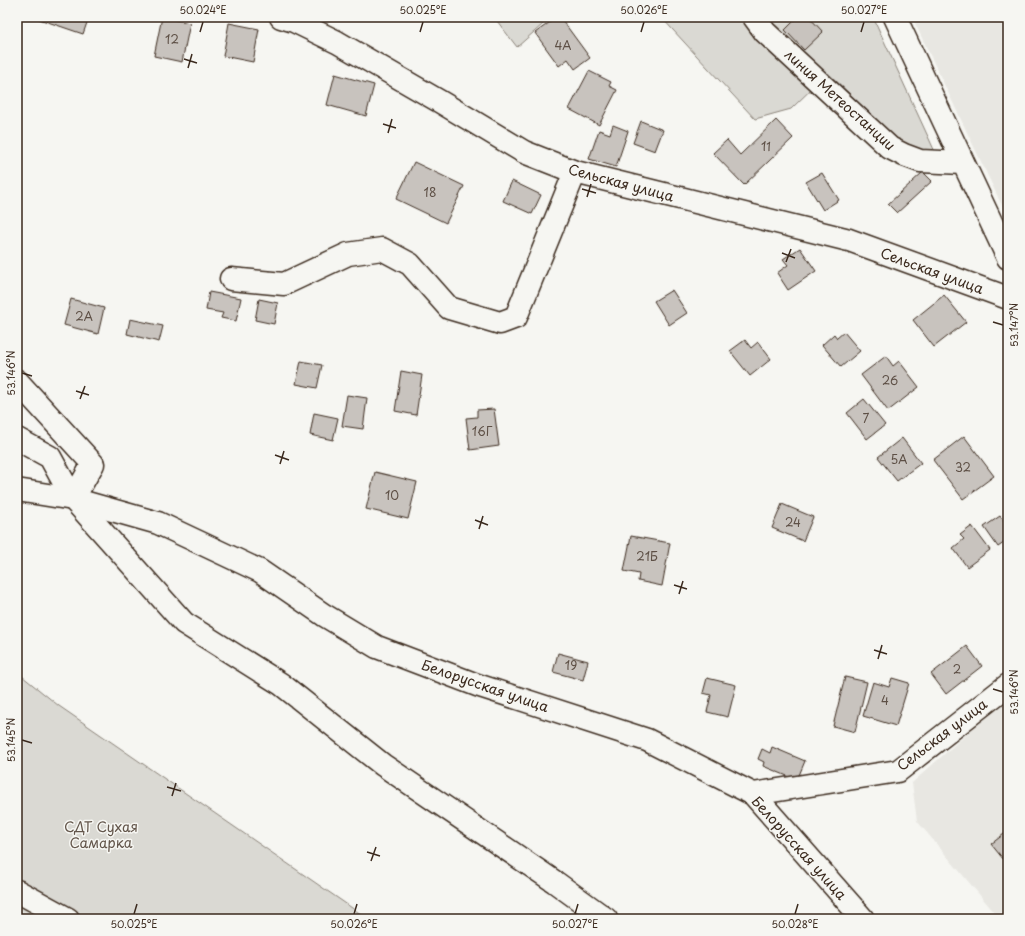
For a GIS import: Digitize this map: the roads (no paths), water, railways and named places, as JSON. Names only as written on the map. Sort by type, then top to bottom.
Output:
[{"type":"street","name":"Сельская улица","points":[[281,17],[294,21],[337,42],[439,100],[524,152],[575,172],[848,240],[1008,298]]},
{"type":"street","name":"линия Метеостанции","points":[[754,17],[765,32],[890,148],[920,161],[963,163]]},
{"type":"street","points":[[895,17],[1008,258]]},
{"type":"street","points":[[231,279],[284,284],[348,254],[382,249],[410,264],[449,308],[500,323],[516,317],[575,172]]},
{"type":"street","points":[[17,381],[93,464],[73,499]]},
{"type":"street","points":[[17,439],[50,458],[73,499],[184,623],[281,684],[383,765],[555,882],[606,919]]},
{"type":"street","name":"Белорусская улица","points":[[17,490],[73,499],[158,523],[260,570],[324,615],[377,647],[477,685],[647,740],[753,794],[862,919]]},
{"type":"street","name":"Сельская улица","points":[[753,794],[898,771],[1008,685]]},
{"type":"street","points":[[17,892],[68,919]]},
{"type":"park label","name":"СДТ Сухая Самарка","points":[[101,836]]}]
